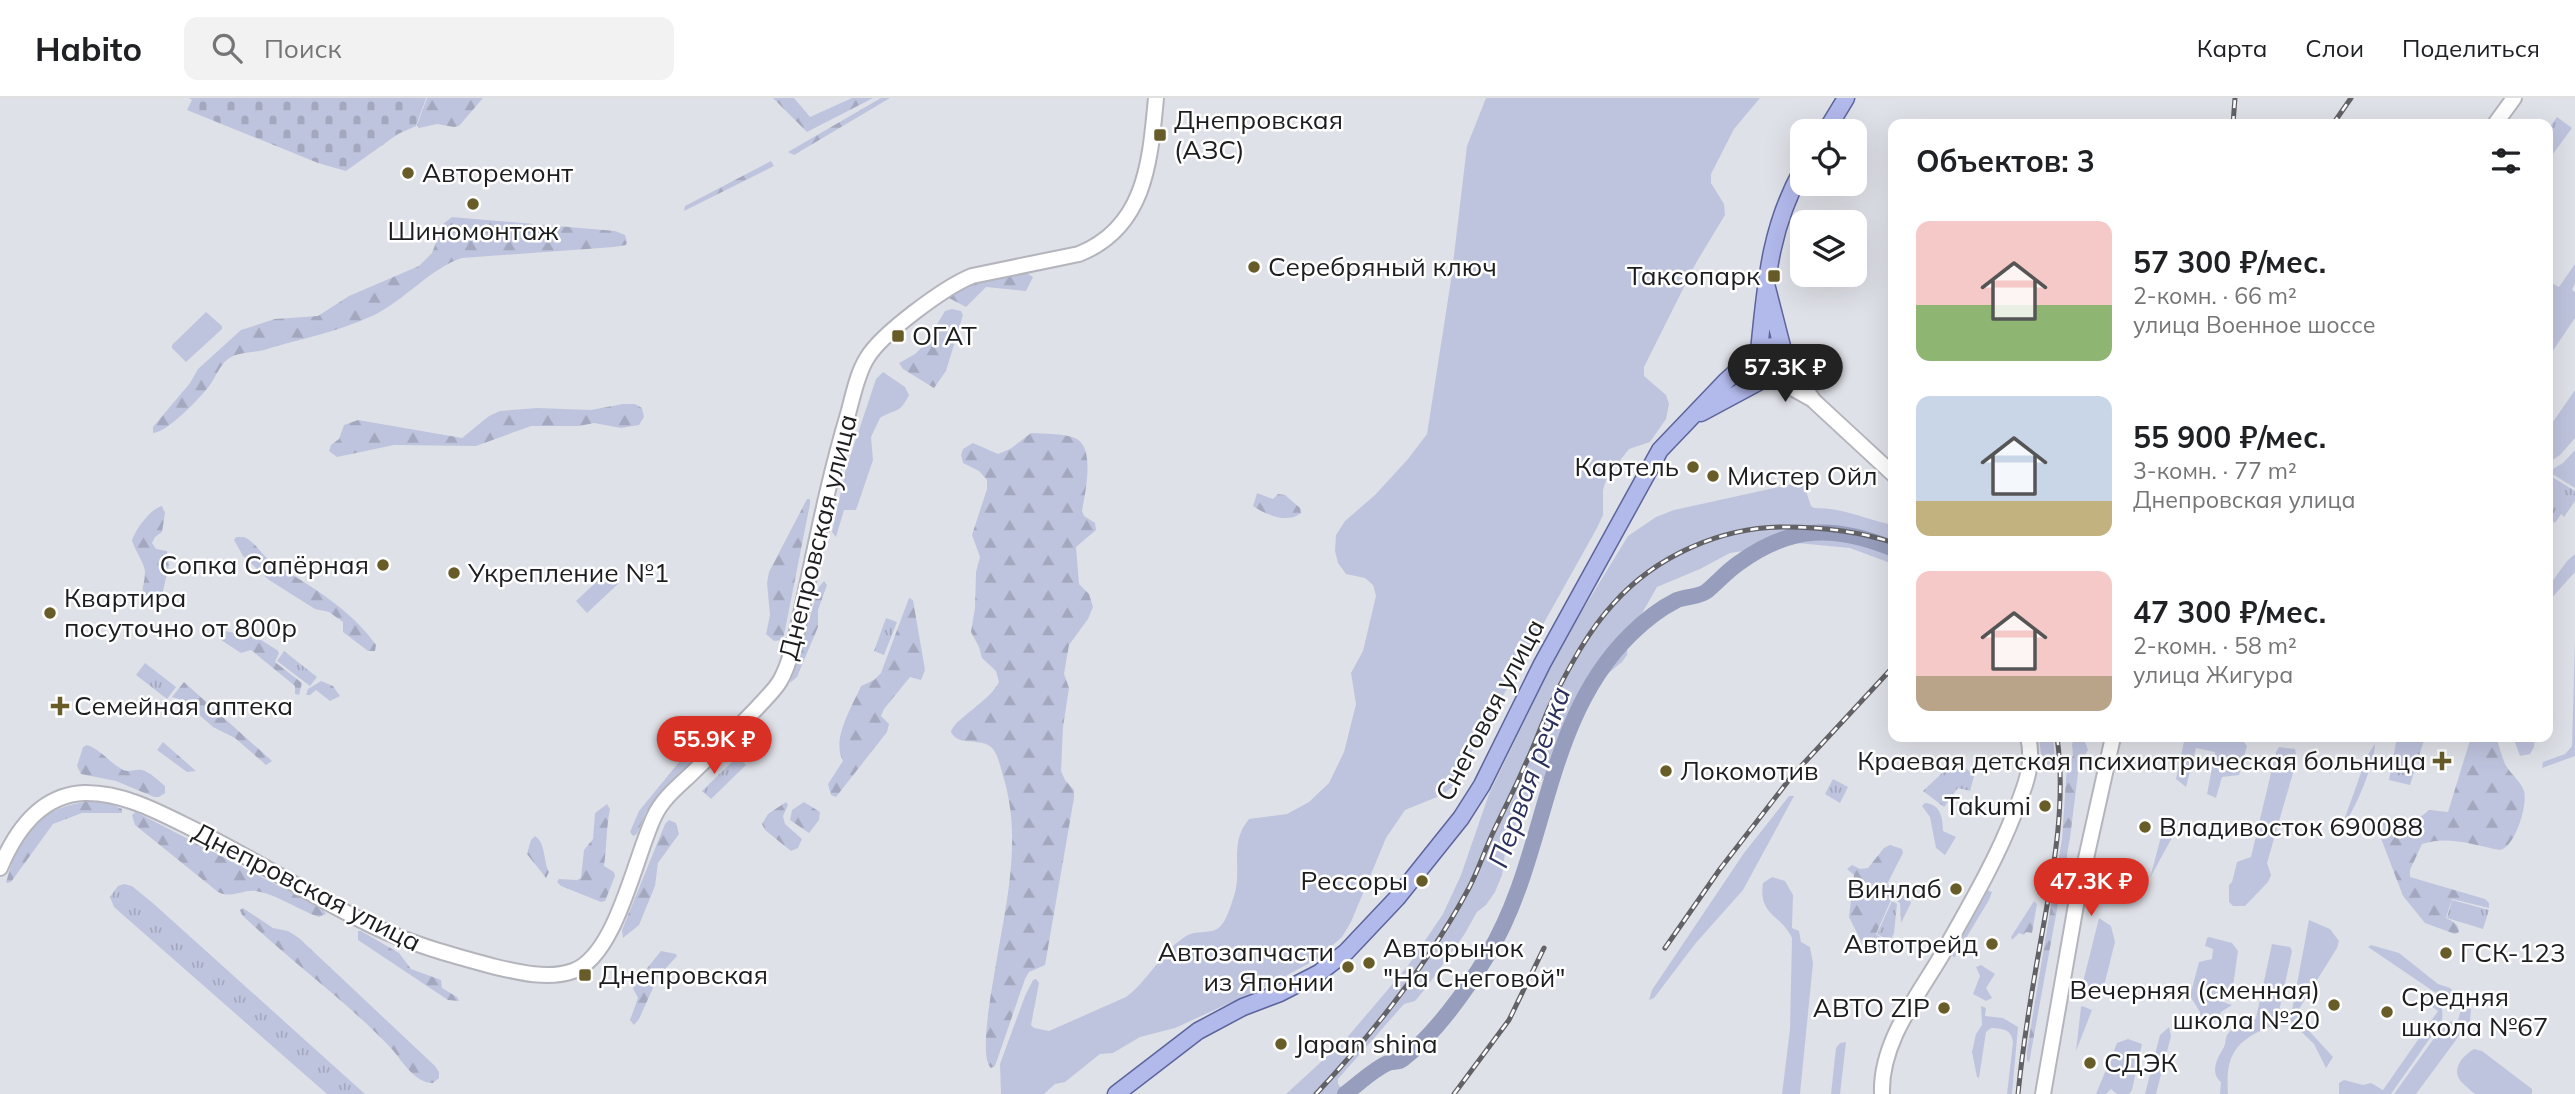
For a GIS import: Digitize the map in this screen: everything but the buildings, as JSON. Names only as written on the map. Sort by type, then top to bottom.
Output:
[{"type":"main road","name":"Днепровская улица","points":[[0,868],[13,839],[24,823],[45,808],[69,796],[85,793],[106,795],[133,802],[173,819],[370,924],[423,947],[533,974],[557,974],[582,967],[592,960],[609,934],[646,835],[660,806],[733,733],[783,677],[800,617],[832,469],[857,384],[869,354],[923,307],[961,280],[1079,254],[1094,248],[1117,231],[1130,213],[1142,184],[1151,147],[1156,98]]},
{"type":"main road","points":[[1833,119],[1846,98]]},
{"type":"main road","points":[[2499,119],[2514,98]]},
{"type":"main road","points":[[1790,195],[1782,211],[1766,284],[1756,370],[1814,401]]},
{"type":"main road","points":[[1686,422],[1781,373],[1784,357],[1766,284]]},
{"type":"main road","points":[[1757,353],[1772,346],[1784,357],[1814,401],[1888,469]]},
{"type":"main road","name":"Снеговая улица","points":[[1116,1094],[1198,1031],[1319,972],[1346,952],[1397,898],[1461,818],[1482,785],[1542,664],[1663,447],[1725,382],[1757,353]]},
{"type":"main road","points":[[1882,1094],[1884,1065],[1895,1036],[2008,831],[2029,772],[2031,761],[2029,742]]},
{"type":"main road","points":[[2043,1094],[2075,912],[2112,742]]},
{"type":"green space","points":[[189,98],[426,98],[416,126],[398,134],[346,171],[318,163],[187,110],[192,100]]},
{"type":"green space","points":[[427,98],[483,98],[459,126],[437,124],[419,128],[417,125]]},
{"type":"green space","points":[[773,98],[794,98],[810,117],[852,98],[873,98],[807,132]]},
{"type":"green space","points":[[881,98],[890,98],[794,155],[788,152]]},
{"type":"green space","points":[[1486,98],[1760,98],[1734,129],[1711,174],[1711,183],[1724,204],[1725,215],[1696,263],[1644,367],[1644,376],[1666,395],[1669,404],[1666,419],[1650,442],[1629,449],[1607,477],[1603,490],[1603,515],[1597,528],[1452,787],[1442,795],[1405,810],[1386,838],[1351,922],[1342,937],[1317,959],[1269,985],[1175,1028],[1140,1037],[1113,1053],[1100,1054],[1065,1082],[1055,1084],[1044,1094],[1001,1094],[1000,1064],[1033,980],[1036,979],[1039,983],[1031,1025],[1049,1031],[1126,997],[1186,936],[1217,929],[1223,923],[1236,886],[1239,838],[1249,819],[1287,814],[1309,802],[1329,783],[1344,752],[1356,704],[1351,673],[1363,651],[1376,596],[1373,585],[1365,578],[1346,574],[1338,563],[1335,551],[1336,535],[1345,521],[1375,495],[1427,434],[1451,280],[1467,146]]},
{"type":"green space","points":[[2557,117],[2572,128],[2553,154],[2553,122]]},
{"type":"green space","points":[[771,161],[774,166],[684,211],[685,206]]},
{"type":"green space","points":[[452,217],[615,231],[625,235],[627,242],[626,245],[614,247],[462,258],[440,269],[384,310],[359,322],[228,359],[192,405],[167,427],[153,433],[153,427],[190,383],[198,369],[241,330],[275,319],[318,316],[349,296],[419,266],[432,253],[443,224]]},
{"type":"green space","points":[[2575,264],[2575,283],[2572,290],[2575,292],[2575,318],[2553,351],[2553,284],[2559,287]]},
{"type":"green space","points":[[1022,270],[1033,277],[1026,291],[986,287],[966,307],[947,297],[970,284]]},
{"type":"green space","points":[[945,311],[961,311],[963,315],[946,371],[934,388],[903,369],[899,363],[915,354],[926,343]]},
{"type":"green space","points":[[206,312],[222,329],[186,362],[172,345]]},
{"type":"green space","points":[[883,372],[905,387],[909,395],[900,408],[880,418],[871,437],[873,460],[856,510],[844,510],[836,537],[832,532],[846,469],[876,379]]},
{"type":"green space","points":[[2575,390],[2575,438],[2553,460],[2553,422]]},
{"type":"green space","points":[[635,404],[642,408],[644,417],[639,425],[621,428],[594,423],[579,426],[531,426],[476,446],[394,445],[337,457],[329,451],[331,445],[339,439],[344,425],[358,420],[462,438],[489,416],[500,411],[538,408],[591,410]]},
{"type":"green space","points":[[1031,433],[1059,434],[1075,438],[1085,451],[1088,471],[1082,511],[1084,516],[1095,523],[1096,530],[1076,547],[1079,584],[1089,594],[1093,607],[1088,619],[1069,645],[1064,674],[1069,688],[1063,727],[1061,771],[1074,790],[1074,798],[1045,965],[1029,972],[1025,979],[995,1066],[991,1068],[987,1061],[986,1035],[1008,895],[1012,825],[1004,779],[993,749],[983,743],[959,740],[951,732],[999,682],[996,671],[982,658],[971,632],[976,572],[980,557],[972,535],[987,489],[987,480],[979,471],[963,463],[961,455],[963,449],[973,443],[998,454],[1010,449]]},
{"type":"green space","points":[[2575,450],[2575,488],[2553,476],[2553,469]]},
{"type":"green space","points":[[2553,478],[2575,491],[2575,501],[2564,517],[2561,514],[2555,523]]},
{"type":"green space","points":[[1797,483],[1804,485],[1814,508],[1845,512],[1888,524],[1888,562],[1850,548],[1797,543],[1780,547],[1768,554],[1743,551],[1730,553],[1657,587],[1628,638],[1627,655],[1605,676],[1571,730],[1556,773],[1553,777],[1536,780],[1506,846],[1502,875],[1495,892],[1477,912],[1426,988],[1415,1001],[1404,1004],[1338,1079],[1338,1084],[1346,1094],[1286,1094],[1345,1040],[1407,967],[1443,914],[1461,875],[1489,794],[1563,642],[1628,536],[1656,517],[1674,510]]},
{"type":"green space","points":[[1257,493],[1273,499],[1278,494],[1285,495],[1300,508],[1301,513],[1284,518],[1264,512],[1253,506]]},
{"type":"green space","points":[[807,499],[810,499],[810,504],[784,635],[782,640],[774,641],[766,634],[770,615],[767,583],[769,572]]},
{"type":"green space","points":[[162,506],[165,513],[162,532],[152,543],[156,549],[167,551],[169,565],[160,604],[154,608],[142,594],[144,567],[132,541],[144,520]]},
{"type":"green space","points":[[236,537],[244,537],[272,562],[342,609],[366,632],[376,645],[375,651],[368,651],[343,632],[343,622],[329,612],[315,609],[269,580],[243,556],[234,540]]},
{"type":"green space","points":[[2575,554],[2575,572],[2553,596],[2553,580]]},
{"type":"green space","points":[[607,572],[618,584],[587,613],[576,601]]},
{"type":"green space","points":[[824,581],[827,585],[818,610],[818,627],[797,677],[790,683],[819,587]]},
{"type":"green space","points":[[909,598],[913,600],[925,670],[921,680],[910,677],[884,709],[881,716],[889,724],[887,732],[836,797],[831,795],[828,784],[843,761],[839,743],[844,723],[861,686],[881,673]]},
{"type":"green space","points":[[886,618],[897,622],[884,655],[874,651]]},
{"type":"green space","points":[[225,631],[258,638],[277,650],[279,653],[275,662],[302,683],[299,695],[295,694],[295,686],[251,650],[241,653],[218,638],[218,634]]},
{"type":"green space","points":[[2575,640],[2575,756],[2542,768],[2543,762],[2565,754],[2572,746]]},
{"type":"green space","points":[[284,651],[317,677],[310,686],[277,661]]},
{"type":"green space","points":[[145,663],[176,687],[167,699],[136,675]]},
{"type":"green space","points":[[321,681],[333,686],[340,696],[330,701],[316,690],[306,695],[308,689]]},
{"type":"green space","points":[[184,682],[272,761],[266,765],[235,738],[213,727],[182,700],[172,697]]},
{"type":"green space","points":[[163,742],[196,771],[187,772],[157,750]]},
{"type":"green space","points":[[2040,742],[2053,742],[2055,762],[2045,766],[2042,764]]},
{"type":"green space","points":[[2085,742],[2088,750],[2079,765],[2070,838],[2029,1063],[2027,1050],[2062,839],[2067,765],[2073,756],[2072,744]]},
{"type":"green space","points":[[2184,742],[2244,742],[2247,746],[2239,775],[2222,777],[2216,798],[2207,794],[2215,752],[2196,748],[2186,787],[2176,779]]},
{"type":"green space","points":[[2396,742],[2423,742],[2410,785],[2389,780]]},
{"type":"green space","points":[[2469,742],[2498,742],[2505,764],[2523,787],[2525,797],[2522,815],[2511,841],[2500,850],[2451,841],[2432,841],[2422,844],[2410,870],[2410,877],[2485,899],[2489,903],[2489,908],[2452,899],[2446,918],[2458,927],[2459,932],[2455,934],[2425,923],[2403,896],[2379,833],[2384,828],[2382,822],[2386,819],[2413,820],[2429,810],[2448,812]]},
{"type":"green space","points":[[2515,742],[2534,742],[2530,754],[2520,756]]},
{"type":"green space","points":[[2375,744],[2372,763],[2363,787],[2342,826],[2367,756]]},
{"type":"green space","points":[[87,745],[123,770],[142,770],[148,773],[165,786],[165,793],[154,797],[116,781],[81,774],[77,766],[83,747]]},
{"type":"green space","points":[[2279,747],[2295,749],[2297,759],[2267,863],[2271,875],[2268,882],[2245,906],[2233,906],[2229,902],[2229,885],[2237,862],[2251,857]]},
{"type":"green space","points":[[684,756],[691,758],[691,764],[646,812],[637,834],[633,836],[630,832],[639,811]]},
{"type":"green space","points":[[738,756],[746,765],[711,799],[702,791]]},
{"type":"green space","points":[[1957,759],[1974,776],[1970,791],[1958,788],[1944,807],[1923,791]]},
{"type":"green space","points":[[1833,779],[1848,787],[1840,803],[1825,794]]},
{"type":"green space","points":[[1789,796],[1794,796],[1743,890],[1695,944],[1654,998],[1649,1000],[1652,990],[1744,853]]},
{"type":"green space","points":[[93,801],[107,802],[122,809],[122,813],[82,813],[53,824],[11,882],[6,883],[18,849],[34,824],[58,809]]},
{"type":"green space","points":[[786,802],[788,805],[783,816],[785,824],[802,839],[798,848],[791,851],[765,830],[762,824],[768,814]]},
{"type":"green space","points":[[804,802],[820,812],[819,820],[809,833],[790,820],[792,810]]},
{"type":"green space","points":[[1925,803],[1940,812],[1943,831],[1956,837],[1945,855],[1936,848],[1930,817],[1922,806]]},
{"type":"green space","points":[[607,804],[610,809],[604,866],[614,872],[615,876],[605,901],[601,902],[557,882],[559,879],[581,878],[584,850],[593,839],[595,813]]},
{"type":"green space","points":[[136,812],[323,909],[326,914],[319,917],[256,891],[228,895],[218,892],[135,825],[132,815]]},
{"type":"green space","points":[[669,820],[676,823],[679,834],[658,863],[655,886],[639,925],[623,938],[622,930],[665,824]]},
{"type":"green space","points":[[2167,830],[2174,834],[2150,878],[2162,833]]},
{"type":"green space","points":[[535,836],[543,848],[549,872],[546,878],[527,854]]},
{"type":"green space","points":[[1890,845],[1902,849],[1903,853],[1887,884],[1911,903],[1901,923],[1900,903],[1891,900],[1876,934],[1890,944],[1885,954],[1863,945],[1849,917],[1854,875],[1847,869],[1852,865],[1860,869],[1868,868],[1884,848]]},
{"type":"green space","points":[[1772,877],[1785,881],[1793,895],[1792,928],[1799,931],[1801,942],[1810,947],[1813,963],[1800,1094],[1782,1094],[1790,1029],[1792,938],[1764,902],[1763,883]]},
{"type":"green space","points":[[118,886],[132,886],[155,905],[365,1094],[327,1094],[114,907],[110,897]]},
{"type":"green space","points":[[1987,890],[1992,892],[1989,900],[1954,958],[1951,953]]},
{"type":"green space","points":[[2452,900],[2489,910],[2483,929],[2447,918]]},
{"type":"green space","points":[[1892,901],[1897,904],[1894,933],[1890,941],[1877,934]]},
{"type":"green space","points":[[2034,901],[2037,904],[2032,933],[2019,933],[2012,940],[2011,937]]},
{"type":"green space","points":[[243,908],[273,928],[288,931],[299,938],[435,1066],[439,1078],[433,1083],[426,1082],[413,1074],[371,1028],[242,915],[240,910]]},
{"type":"green space","points":[[2099,918],[2111,926],[2115,942],[2103,990],[2085,998],[2080,994]]},
{"type":"green space","points":[[2309,920],[2330,929],[2339,941],[2299,1009],[2301,1022],[2333,1057],[2326,1068],[2314,1044],[2290,1021]]},
{"type":"green space","points":[[358,931],[399,953],[411,969],[441,980],[442,988],[459,1001],[448,1000],[358,940]]},
{"type":"green space","points":[[2209,937],[2232,943],[2238,951],[2232,993],[2226,992],[2223,1002],[2232,1005],[2221,1012],[2217,1021],[2212,1023],[2200,1017],[2200,1012],[2190,996],[2199,962],[2212,959],[2213,949],[2205,946]]},
{"type":"green space","points":[[2272,944],[2290,947],[2292,951],[2277,1021],[2241,1043],[2229,1065],[2228,1094],[2220,1094],[2221,1082],[2215,1069],[2217,1060],[2231,1030],[2239,1022],[2251,1024],[2256,1018]]},
{"type":"green space","points":[[2371,945],[2399,953],[2438,984],[2450,988],[2471,1009],[2470,1021],[2416,1094],[2394,1094],[2445,1023],[2458,1020],[2461,1010],[2368,947]]},
{"type":"green space","points":[[661,951],[677,956],[655,980],[644,972]]},
{"type":"green space","points":[[1981,965],[1995,974],[1986,988],[1992,998],[1986,1001],[1973,994],[1980,976],[1976,967]]},
{"type":"green space","points":[[640,978],[652,984],[653,988],[634,1025],[630,1020],[638,998],[633,988],[636,980]]},
{"type":"green space","points":[[2430,997],[2440,1003],[2442,1021],[2391,1094],[2339,1094],[2339,1083],[2344,1080],[2363,1085],[2371,1083],[2383,1090],[2438,1011],[2426,1002]]},
{"type":"green space","points":[[1981,1006],[1986,1008],[1985,1016],[2003,1018],[2018,1027],[2012,1094],[2007,1094],[2013,1042],[2011,1034],[2006,1030],[1991,1028],[1986,1032],[1979,1078],[1977,1077],[1972,1052],[1976,1034],[1982,1025]]},
{"type":"green space","points":[[2081,1007],[2092,1010],[2076,1051]]},
{"type":"green space","points":[[2169,1027],[2171,1036],[2156,1094],[2145,1094],[2160,1035]]},
{"type":"green space","points":[[2128,1039],[2142,1044],[2132,1090],[2129,1094],[2117,1094],[2111,1089],[2106,1094],[2096,1094],[2117,1043]]},
{"type":"green space","points":[[1846,1042],[1840,1094],[1831,1094],[1836,1048],[1840,1043]]},
{"type":"green space","points":[[2474,1049],[2482,1051],[2532,1089],[2532,1094],[2473,1092],[2461,1082],[2457,1072],[2460,1062]]},
{"type":"waterway","name":"Первая речка","points":[[1345,1094],[1377,1069],[1401,1060],[1415,1049],[1449,1011],[1479,969],[1507,916],[1523,875],[1562,748],[1579,708],[1601,670],[1630,635],[1665,607],[1677,600],[1704,593],[1730,569],[1777,541],[1814,533],[1833,533],[1888,547]]},
{"type":"railway","points":[[2233,119],[2235,98]]},
{"type":"railway","points":[[2336,119],[2351,98]]},
{"type":"railway","points":[[1316,1094],[1380,1021],[1437,942],[1470,886],[1567,672],[1596,624],[1631,586],[1649,571],[1691,547],[1737,532],[1784,527],[1826,529],[1888,541]]},
{"type":"railway","points":[[1665,948],[1720,869],[1792,776],[1888,672]]},
{"type":"railway","points":[[2018,1094],[2057,841],[2060,789],[2058,742]]},
{"type":"railway","points":[[1454,1094],[1509,1020],[1544,948]]},
{"type":"place","name":"Днепровская (АЗС)","points":[[1160,135]]},
{"type":"place","name":"Авторемонт","points":[[408,173]]},
{"type":"place","name":"Шиномонтаж","points":[[473,204]]},
{"type":"place","name":"Серебряный ключ","points":[[1254,267]]},
{"type":"place","name":"Таксопарк","points":[[1774,276]]},
{"type":"place","name":"ОГАТ","points":[[898,336]]},
{"type":"place","name":"Картель","points":[[1693,467]]},
{"type":"place","name":"Мистер Ойл","points":[[1713,476]]},
{"type":"place","name":"Сопка Сапёрная","points":[[383,565]]},
{"type":"place","name":"Укрепление №1","points":[[454,573]]},
{"type":"place","name":"Квартира посуточно от 800р","points":[[50,613]]},
{"type":"place","name":"Семейная аптека","points":[[60,706]]},
{"type":"place","name":"Краевая детская психиатрическая больница","points":[[2442,761]]},
{"type":"place","name":"Локомотив","points":[[1666,771]]},
{"type":"place","name":"Takumi","points":[[2045,806]]},
{"type":"place","name":"Владивосток 690088","points":[[2145,827]]},
{"type":"place","name":"Рессоры","points":[[1422,881]]},
{"type":"place","name":"Винлаб","points":[[1956,889]]},
{"type":"place","name":"Автотрейд","points":[[1992,944]]},
{"type":"place","name":"ГСК-123","points":[[2446,953]]},
{"type":"place","name":"Авторынок \"На Снеговой\"","points":[[1369,963]]},
{"type":"place","name":"Автозапчасти из Японии","points":[[1348,967]]},
{"type":"place","name":"Днепровская","points":[[585,975]]},
{"type":"place","name":"Вечерняя (сменная) школа №20","points":[[2334,1005]]},
{"type":"place","name":"АВТО ZIP","points":[[1944,1008]]},
{"type":"place","name":"Средняя школа №67","points":[[2387,1012]]},
{"type":"place","name":"Japan shina","points":[[1281,1044]]},
{"type":"place","name":"СДЭК","points":[[2090,1063]]}]
